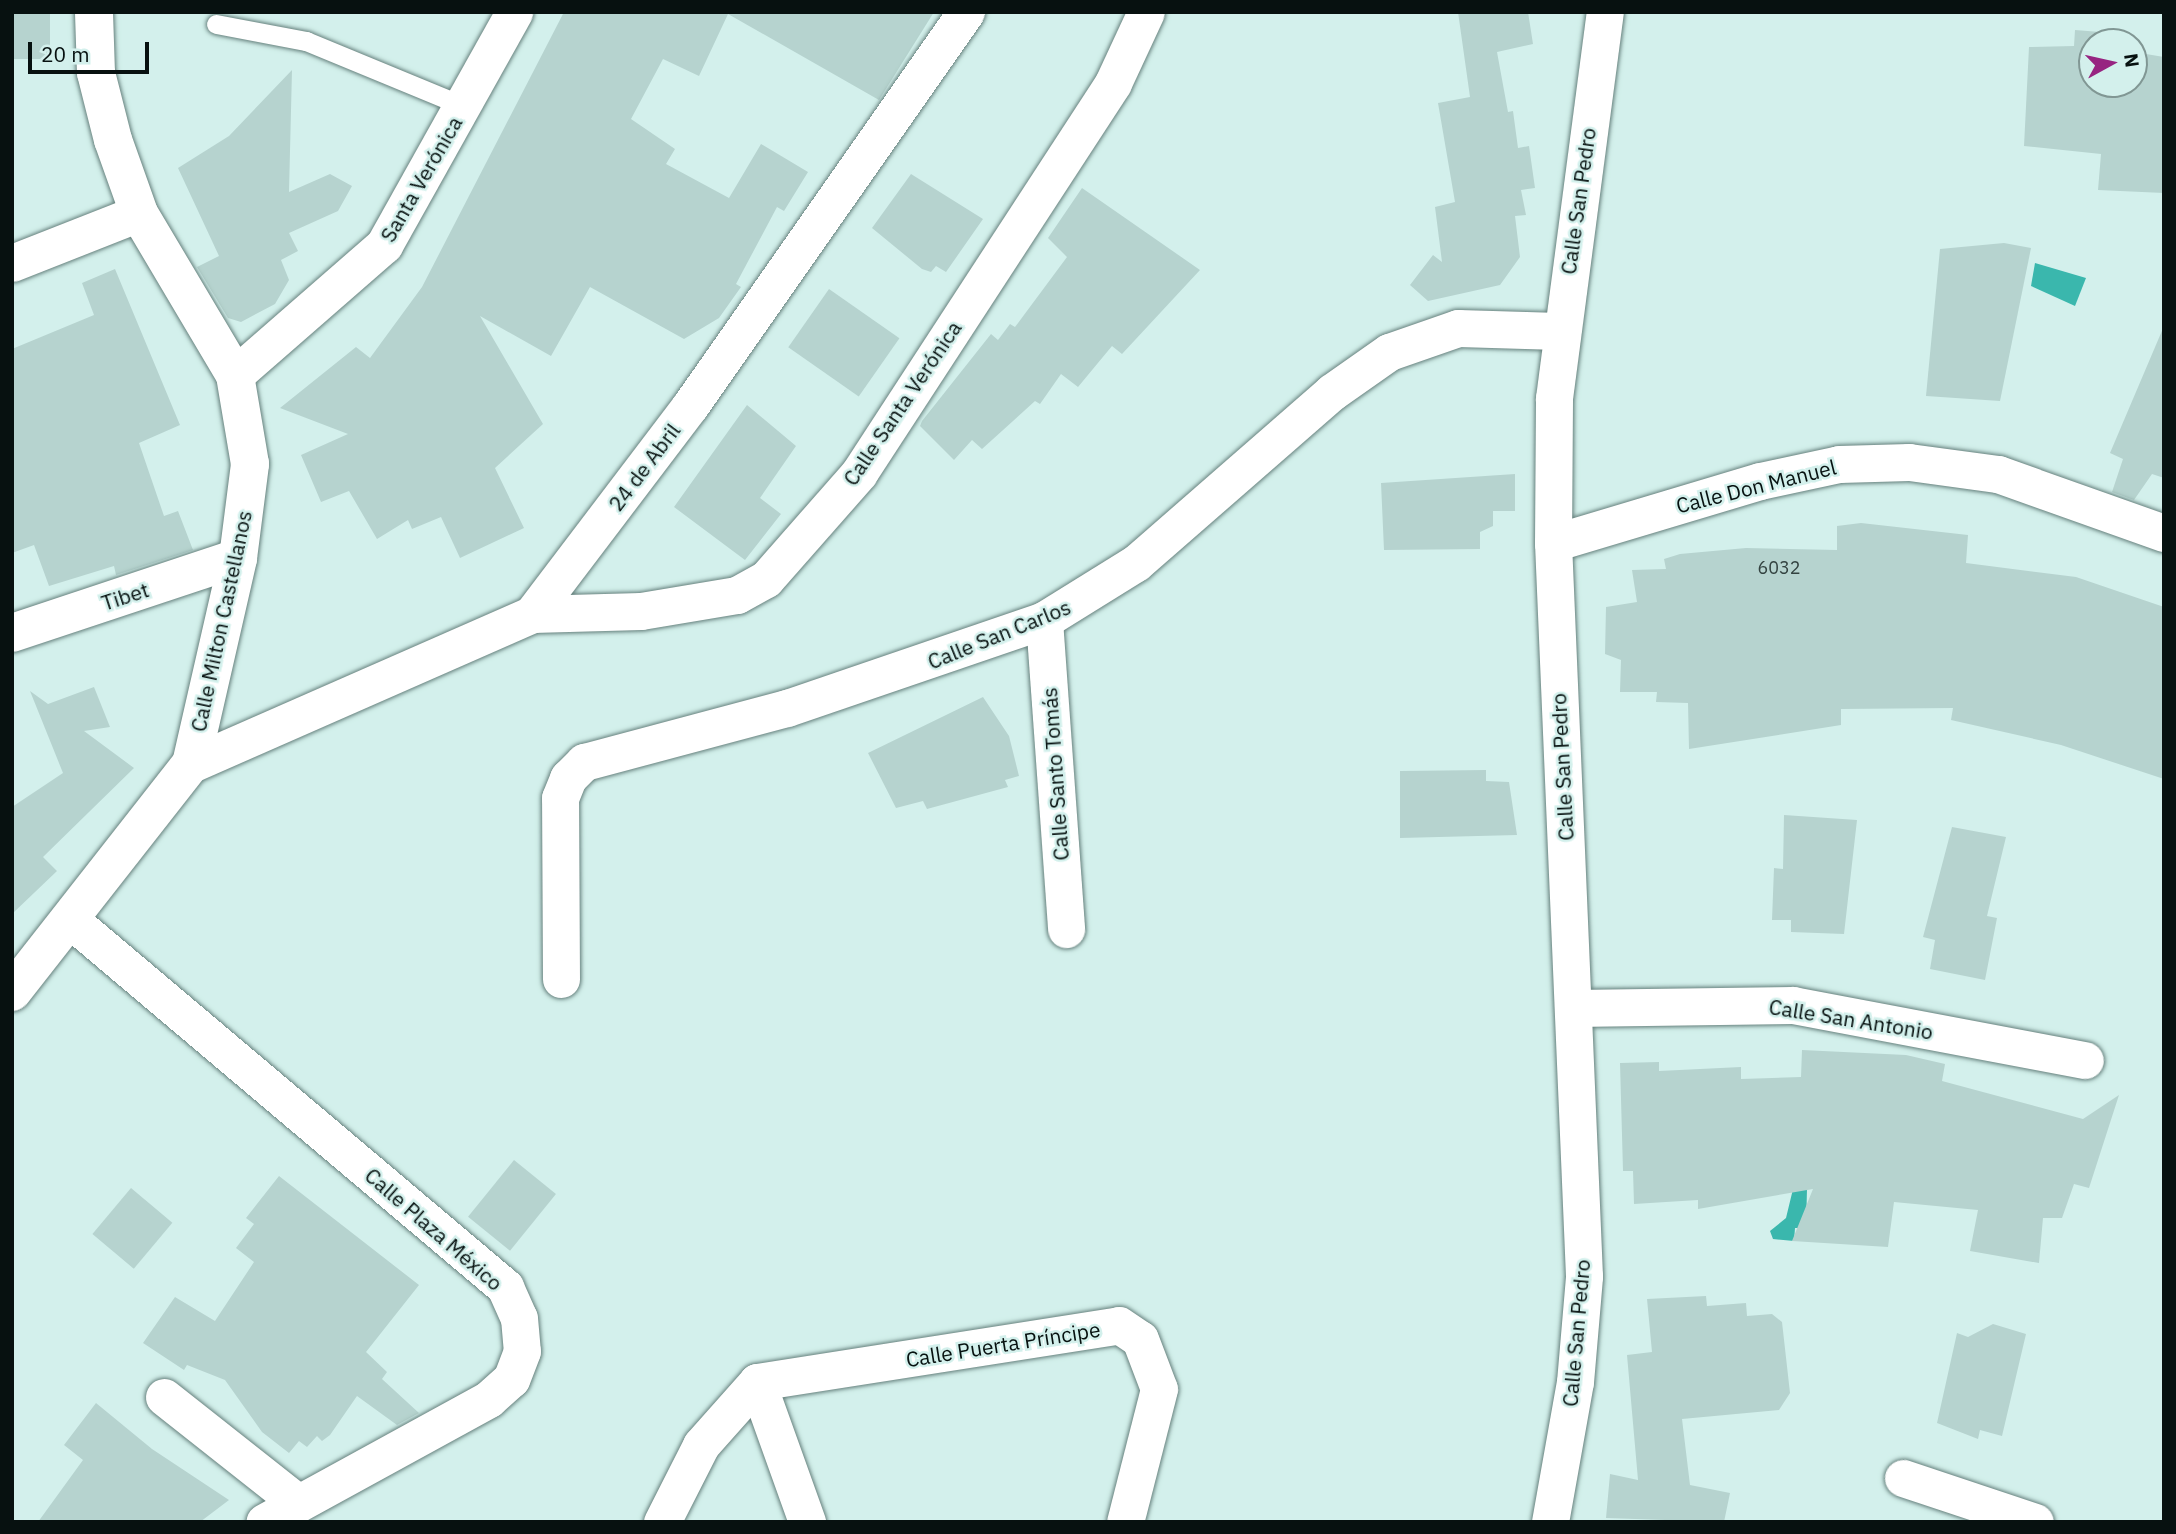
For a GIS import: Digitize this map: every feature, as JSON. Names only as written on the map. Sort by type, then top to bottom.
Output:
[{"type":"street","name":"Calle Milton Castellanos","points":[[12,992],[73,922],[191,764],[238,558],[250,464],[234,375],[139,213],[96,73],[94,12]]},
{"type":"street","name":"Santa Verónica","points":[[234,375],[384,245],[464,106],[514,12]]},
{"type":"street","name":"24 de Abril","points":[[191,764],[532,614],[690,406],[966,12]]},
{"type":"street","name":"Calle Santa Verónica","points":[[532,614],[641,611],[737,595],[766,579],[859,473],[1113,83],[1146,12]]},
{"type":"street","name":"Calle San Pedro","points":[[1550,1522],[1575,1382],[1584,1276],[1553,543],[1559,331],[1605,12]]},
{"type":"street","points":[[12,263],[139,213]]},
{"type":"street","name":"Calle San Carlos","points":[[561,979],[560,798],[568,778],[584,762],[787,708],[1044,620],[1136,563],[1332,392],[1389,352],[1458,328],[1559,331]]},
{"type":"street","name":"Calle Don Manuel","points":[[1553,543],[1760,481],[1839,464],[1909,462],[1998,474],[2164,533]]},
{"type":"street","name":"Tibet","points":[[12,634],[238,558]]},
{"type":"street","name":"Calle Santo Tomás","points":[[1044,620],[1066,929]]},
{"type":"street","name":"Calle Plaza México","points":[[73,922],[505,1287],[519,1318],[522,1351],[511,1379],[489,1399],[264,1522]]},
{"type":"street","name":"Calle San Antonio","points":[[1573,1008],[1793,1006],[2085,1060]]},
{"type":"street","name":"Calle Puerta Príncipe","points":[[757,1382],[1119,1325],[1140,1339],[1158,1389],[1125,1522]]},
{"type":"street","points":[[662,1522],[701,1445],[757,1382],[807,1522]]},
{"type":"street","points":[[164,1397],[298,1503]]},
{"type":"street","points":[[1903,1478],[2035,1522]]},
{"type":"lane","points":[[216,24],[306,41],[464,106]]},
{"type":"water","points":[[2035,263],[2086,278],[2075,306],[2031,286]]},
{"type":"water","points":[[1793,1189],[1807,1189],[1806,1228],[1795,1228],[1794,1241],[1773,1239],[1770,1231],[1786,1218]]},
{"type":"building","points":[[12,12],[50,12],[50,59],[12,59]]},
{"type":"building","points":[[564,12],[934,12],[879,100],[728,14],[699,76],[663,59],[631,119],[675,149],[666,164],[729,198],[761,144],[808,172],[784,211],[777,207],[736,284],[741,287],[719,318],[684,339],[590,287],[551,356],[480,316],[543,424],[495,468],[524,528],[460,558],[441,517],[412,529],[408,520],[377,539],[349,491],[321,502],[301,455],[348,434],[280,408],[356,347],[370,358],[422,287]]},
{"type":"building","points":[[1458,12],[1528,12],[1533,44],[1497,52],[1508,112],[1513,111],[1518,148],[1529,146],[1535,188],[1521,190],[1526,215],[1515,216],[1520,257],[1500,285],[1428,301],[1410,285],[1433,255],[1442,262],[1435,207],[1455,202],[1438,103],[1470,97]]},
{"type":"building","points":[[2075,30],[2078,30],[2078,98],[2148,98],[2148,54],[2164,57],[2164,193],[2098,190],[2101,154],[2024,146],[2029,47],[2074,46]]},
{"type":"building","points":[[292,70],[289,192],[330,174],[352,186],[338,211],[289,233],[298,251],[281,260],[289,280],[275,304],[241,322],[228,318],[197,267],[219,256],[178,168],[229,136]]},
{"type":"building","points":[[911,174],[983,219],[946,272],[936,266],[931,272],[922,269],[872,228]]},
{"type":"building","points":[[1082,188],[1200,270],[1122,354],[1112,346],[1078,387],[1061,374],[1040,404],[1035,401],[982,449],[972,440],[954,460],[920,426],[922,421],[991,334],[998,340],[1010,324],[1015,327],[1067,257],[1048,238]]},
{"type":"building","points":[[2004,243],[2031,248],[2000,401],[1926,396],[1940,249]]},
{"type":"building","points":[[115,269],[180,425],[139,443],[164,516],[178,511],[193,550],[116,575],[114,566],[49,586],[34,545],[12,553],[12,349],[94,315],[82,283]]},
{"type":"building","points":[[829,289],[899,338],[859,396],[788,347]]},
{"type":"building","points":[[2164,326],[2164,478],[2152,474],[2134,500],[2112,492],[2123,459],[2110,453]]},
{"type":"building","points":[[747,405],[796,446],[760,498],[781,514],[745,560],[674,507]]},
{"type":"building","points":[[1515,474],[1515,511],[1493,511],[1493,526],[1480,532],[1480,549],[1384,550],[1381,483]]},
{"type":"building","points":[[1861,523],[1968,535],[1966,563],[2076,577],[2164,607],[2164,779],[2061,745],[1951,720],[1953,708],[1841,709],[1841,725],[1689,749],[1688,703],[1656,702],[1657,692],[1620,692],[1621,660],[1605,654],[1606,607],[1637,602],[1632,570],[1666,569],[1664,559],[1680,554],[1746,548],[1837,550],[1837,526]]},
{"type":"building","points":[[94,687],[110,727],[84,731],[134,768],[43,857],[57,871],[12,914],[12,807],[63,773],[30,691],[48,704]]},
{"type":"building","points":[[983,697],[1009,736],[1019,776],[1005,780],[1008,787],[927,809],[923,801],[896,808],[868,753]]},
{"type":"building","points":[[1486,770],[1486,781],[1509,782],[1517,835],[1400,838],[1400,771]]},
{"type":"building","points":[[1784,815],[1857,820],[1844,934],[1791,932],[1791,920],[1772,920],[1774,868],[1783,869]]},
{"type":"building","points":[[1952,827],[2006,837],[1987,916],[1997,918],[1985,980],[1930,969],[1935,940],[1923,937]]},
{"type":"building","points":[[1802,1050],[1906,1055],[1945,1064],[1942,1081],[2083,1119],[2119,1095],[2089,1188],[2074,1184],[2062,1218],[2043,1218],[2039,1263],[1970,1251],[1978,1210],[1894,1202],[1888,1247],[1792,1241],[1813,1189],[1698,1209],[1698,1200],[1634,1204],[1633,1171],[1623,1171],[1620,1063],[1659,1062],[1659,1071],[1741,1067],[1741,1079],[1801,1077]]},
{"type":"building","points":[[514,1160],[556,1194],[510,1251],[468,1217]]},
{"type":"building","points":[[279,1176],[419,1285],[366,1352],[387,1372],[382,1379],[419,1413],[397,1425],[357,1396],[330,1435],[322,1441],[317,1436],[307,1447],[299,1441],[289,1453],[262,1432],[225,1380],[187,1365],[184,1370],[143,1343],[175,1297],[215,1321],[254,1262],[236,1248],[254,1224],[246,1218]]},
{"type":"building","points":[[131,1188],[172,1223],[134,1269],[92,1234]]},
{"type":"building","points":[[1706,1296],[1707,1306],[1746,1303],[1747,1316],[1772,1314],[1782,1322],[1790,1393],[1779,1410],[1682,1419],[1690,1485],[1730,1493],[1724,1522],[1606,1518],[1610,1474],[1638,1480],[1627,1355],[1652,1352],[1647,1299]]},
{"type":"building","points":[[1993,1324],[2026,1334],[2002,1436],[1980,1430],[1978,1439],[1937,1423],[1957,1333],[1968,1337]]},
{"type":"building","points":[[96,1403],[152,1449],[229,1500],[200,1522],[38,1522],[83,1460],[64,1445]]}]
